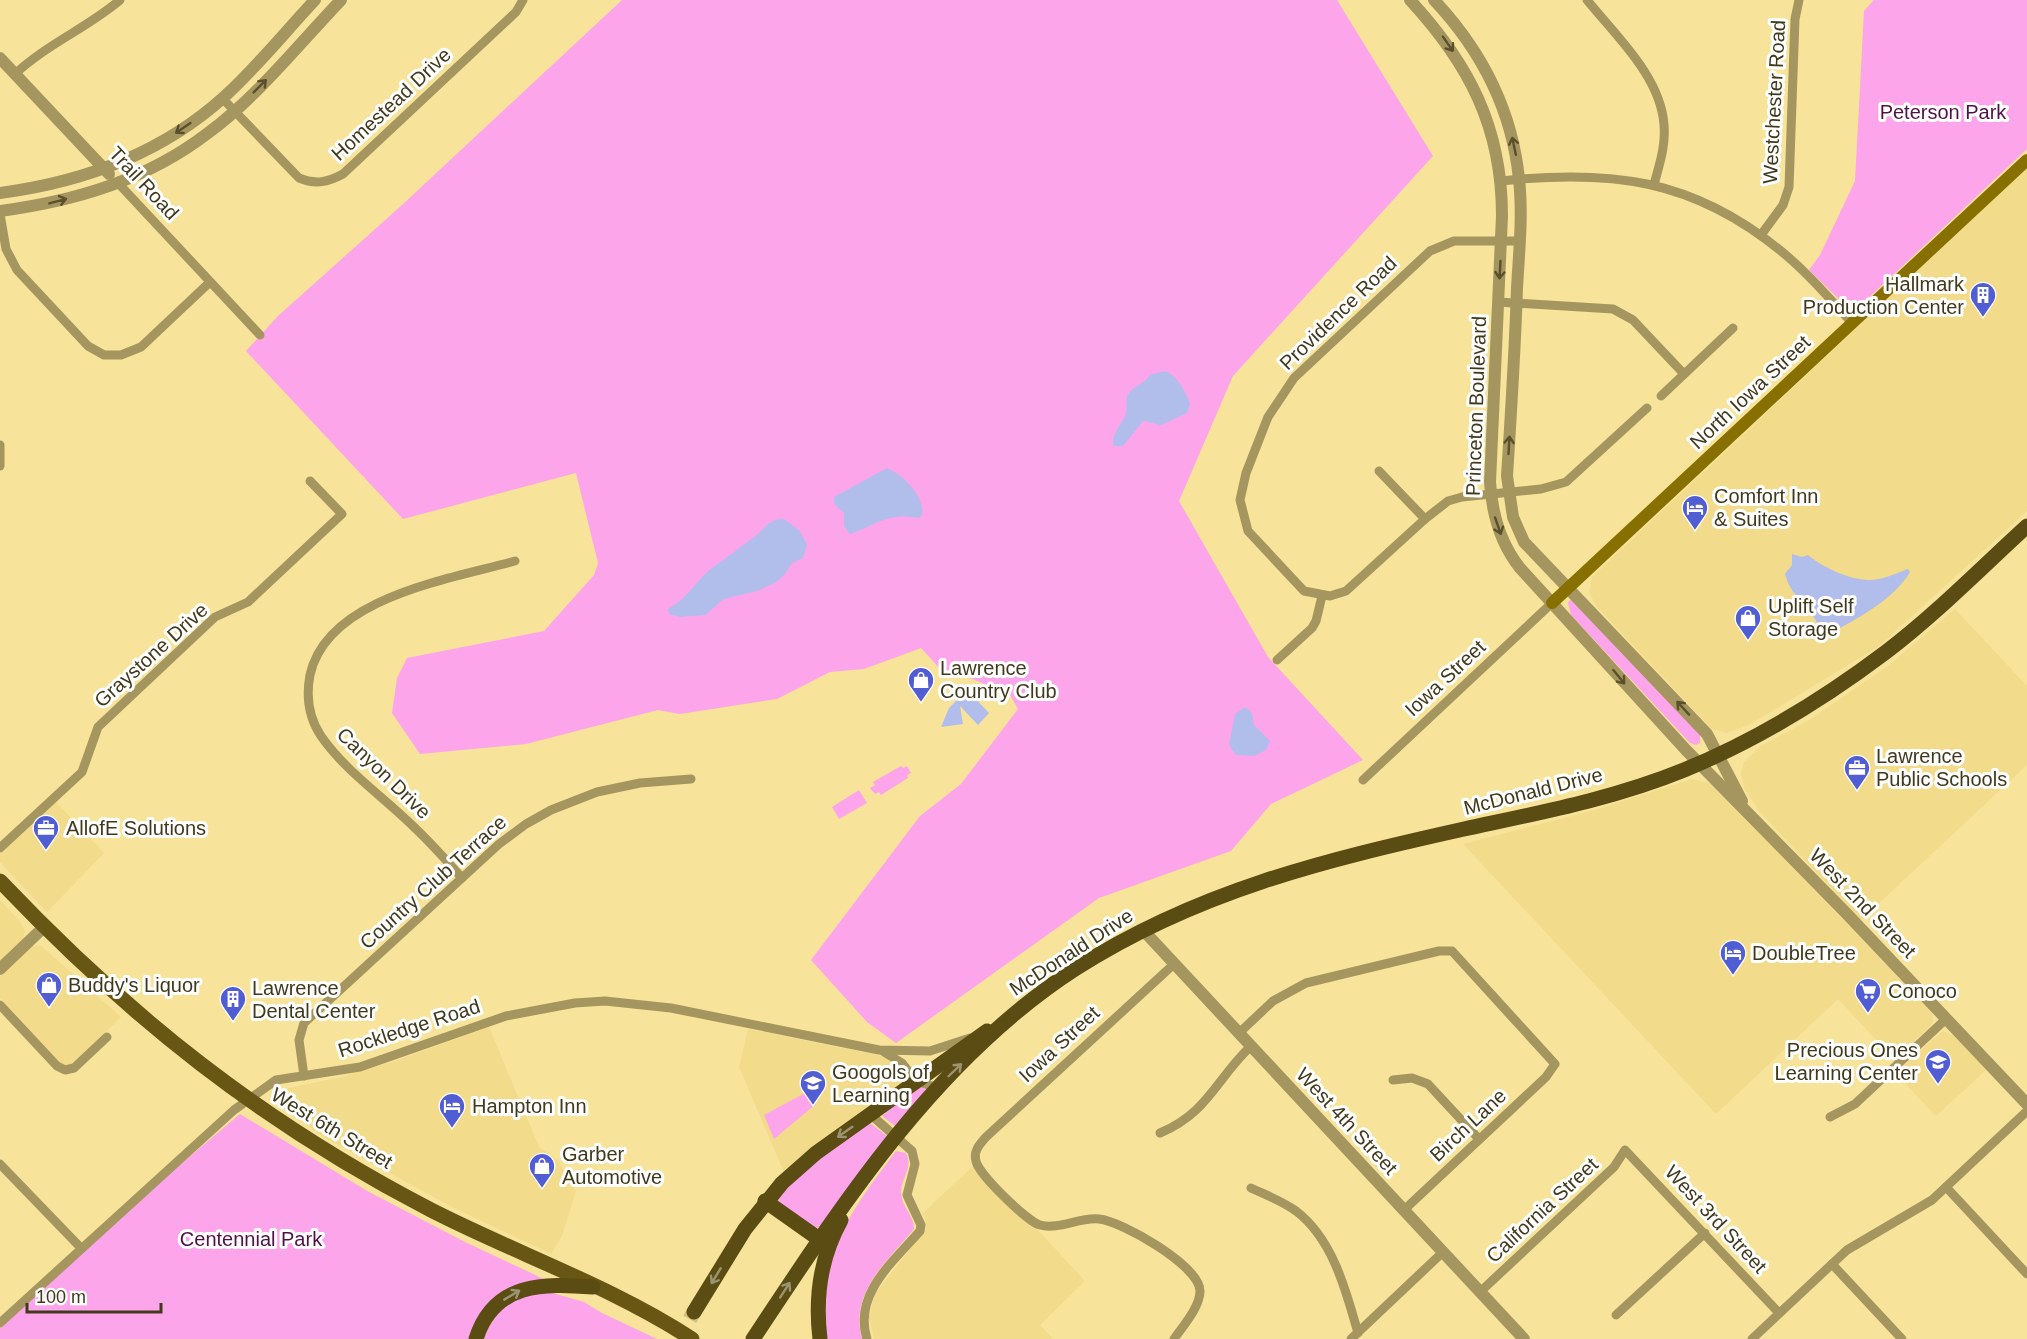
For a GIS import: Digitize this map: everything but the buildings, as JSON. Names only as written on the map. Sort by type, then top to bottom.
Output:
[{"type":"highway","name":"McDonald Drive","points":[[694,1312],[765,1201],[804,1162],[977,1036],[1007,1019],[1072,971],[1143,930],[1193,905],[1267,878],[1361,853],[1576,805],[1640,786],[1699,763],[1817,699],[1887,651],[2027,526]]},
{"type":"highway","name":"McDonald Drive","points":[[753,1339],[819,1239],[896,1136],[938,1088],[1007,1019]]},
{"type":"highway","points":[[820,1339],[818,1297],[821,1274],[836,1229],[860,1185]]},
{"type":"highway","points":[[765,1201],[819,1239]]},
{"type":"highway","points":[[476,1339],[492,1311],[519,1290],[552,1285],[593,1287]]},
{"type":"main road","name":"North Iowa Street","points":[[1552,603],[2027,160]]},
{"type":"main road","name":"West 6th Street","points":[[0,881],[44,927],[139,1016],[247,1100],[334,1157],[411,1199],[652,1316],[692,1339]]},
{"type":"street","points":[[0,193],[45,186],[104,169],[154,146],[222,98],[315,0]]},
{"type":"street","points":[[210,282],[141,347],[122,355],[104,355],[88,346],[17,270],[6,249],[0,212],[43,205],[118,183],[177,154],[235,111],[341,0]]},
{"type":"street","name":"Homestead Drive","points":[[222,98],[299,178],[315,183],[332,180],[343,174],[516,12],[523,0]]},
{"type":"street","name":"Princeton Boulevard","points":[[1410,0],[1446,41],[1476,90],[1492,135],[1501,181],[1502,240],[1491,494],[1496,520],[1506,548],[1552,603],[1699,763]]},
{"type":"street","name":"Princeton Boulevard","points":[[1434,0],[1471,45],[1491,80],[1510,132],[1519,179],[1517,303],[1508,491],[1514,517],[1524,542],[1700,725],[1719,753]]},
{"type":"street","points":[[1587,0],[1645,73],[1659,99],[1665,134],[1654,185]]},
{"type":"street","name":"Westchester Road","points":[[1761,235],[1783,205],[1789,187],[1795,27],[1799,0]]},
{"type":"street","points":[[15,74],[45,48],[113,2]]},
{"type":"street","name":"Trail Road","points":[[0,58],[260,335]]},
{"type":"street","points":[[80,195],[104,169]]},
{"type":"street","points":[[1501,181],[1583,175],[1654,185],[1702,202],[1761,235],[1806,274],[1852,323]]},
{"type":"street","name":"Providence Road","points":[[1322,596],[1304,591],[1297,585],[1254,539],[1243,521],[1241,488],[1268,417],[1305,365],[1419,259],[1441,245],[1454,241],[1519,241]]},
{"type":"street","points":[[1498,302],[1613,309],[1633,320],[1684,374]]},
{"type":"street","points":[[1661,396],[1733,328]]},
{"type":"street","points":[[1277,660],[1312,628],[1322,596],[1337,595],[1355,584],[1425,519],[1448,501],[1508,491],[1541,489],[1566,482],[1647,408]]},
{"type":"street","points":[[0,445],[0,466]]},
{"type":"street","points":[[1379,471],[1425,519]]},
{"type":"street","name":"Graystone Drive","points":[[0,848],[81,772],[98,727],[215,617],[248,602],[342,514],[310,481]]},
{"type":"street","name":"Canyon Drive","points":[[462,878],[415,828],[365,784],[323,738],[310,709],[308,683],[311,669],[321,647],[330,636],[364,610],[393,596],[515,561]]},
{"type":"street","name":"Iowa Street","points":[[1363,780],[1552,603]]},
{"type":"street","name":"West 2nd Street","points":[[1719,753],[1745,808]]},
{"type":"street","name":"West 2nd Street","points":[[1699,763],[1745,808],[2027,1104]]},
{"type":"street","name":"Country Club Terrace","points":[[304,1076],[299,1040],[304,1023],[462,878],[526,824],[574,800],[620,786],[691,779]]},
{"type":"street","points":[[0,969],[44,927]]},
{"type":"street","name":"West 4th Street","points":[[1143,930],[1524,1339]]},
{"type":"street","name":"Birch Lane","points":[[1239,1033],[1273,1001],[1306,983],[1439,951],[1452,951],[1555,1064],[1546,1077],[1404,1210]]},
{"type":"street","name":"Iowa Street","points":[[1174,964],[1010,1113],[980,1143],[975,1155],[981,1172],[1034,1223],[1051,1226],[1081,1220],[1108,1220],[1126,1228],[1190,1270],[1199,1284],[1199,1298],[1174,1339]]},
{"type":"street","name":"Rockledge Road","points":[[1,1322],[247,1100],[276,1080],[360,1067],[506,1016],[555,1005],[605,1001],[671,1008],[879,1050]]},
{"type":"street","points":[[0,1005],[57,1066],[65,1070],[75,1068],[107,1037]]},
{"type":"street","points":[[1830,1117],[1855,1104],[1946,1019]]},
{"type":"street","points":[[879,1050],[930,1050],[977,1036]]},
{"type":"street","points":[[1160,1133],[1192,1116],[1236,1060],[1251,1046]]},
{"type":"street","points":[[879,1050],[902,1063],[916,1081],[938,1088]]},
{"type":"street","points":[[1393,1080],[1412,1078],[1428,1084],[1479,1139]]},
{"type":"street","points":[[1752,1339],[1856,1244],[1921,1208],[2027,1111]]},
{"type":"street","points":[[867,1339],[864,1314],[868,1295],[920,1231],[921,1225],[908,1202],[907,1195],[914,1157],[909,1147],[870,1114]]},
{"type":"street","name":"West 3rd Street","points":[[1625,1150],[1779,1313]]},
{"type":"street","name":"California Street","points":[[1480,1292],[1614,1167],[1625,1150]]},
{"type":"street","points":[[0,1164],[81,1248]]},
{"type":"street","points":[[1946,1187],[2027,1274]]},
{"type":"street","points":[[1251,1188],[1285,1204],[1314,1229],[1339,1274],[1355,1336],[1443,1252]]},
{"type":"street","points":[[1616,1315],[1705,1233]]},
{"type":"street","points":[[1832,1264],[1902,1339]]},
{"type":"shaded area","points":[[2027,168],[2027,511],[1879,646],[1749,725],[1727,733],[1712,729],[1596,606],[1589,592],[1592,577]]},
{"type":"shaded area","points":[[1955,609],[2027,686],[2027,765],[1861,920],[1759,811],[1744,788],[1741,773],[1744,762],[1759,747],[1809,720],[1888,666]]},
{"type":"shaded area","points":[[1692,779],[1709,783],[1737,810],[1932,1012],[1933,1023],[1895,1060],[1838,999],[1716,1114],[1463,844],[1598,809]]},
{"type":"shaded area","points":[[56,802],[104,853],[47,912],[0,862],[0,854]]},
{"type":"shaded area","points":[[0,900],[21,923],[25,931],[23,939],[0,961]]},
{"type":"shaded area","points":[[40,945],[121,1017],[67,1067],[61,1064],[0,998],[0,976],[32,946]]},
{"type":"shaded area","points":[[489,1027],[539,1147],[558,1160],[576,1191],[562,1236],[551,1254],[454,1208],[327,1139],[280,1107],[276,1101],[278,1093],[284,1089],[341,1077],[392,1062]]},
{"type":"shaded area","name":"Googols of Learning","points":[[748,1029],[882,1056],[901,1068],[905,1078],[903,1083],[840,1127],[784,1172],[739,1067]]},
{"type":"shaded area","name":"Precious Ones Learning Center","points":[[1943,1031],[1954,1036],[1986,1070],[1936,1116],[1895,1073]]},
{"type":"shaded area","points":[[973,1166],[1020,1216],[1036,1228],[1085,1281],[1040,1325],[1053,1339],[874,1339],[869,1317],[875,1294],[926,1229],[925,1217],[922,1214]]},
{"type":"green space","name":"Lawrence Country Club","points":[[622,0],[1337,0],[1433,156],[1233,376],[1179,501],[1268,657],[1363,760],[1271,804],[1231,851],[1099,898],[896,1043],[867,1022],[811,960],[920,816],[961,784],[1018,709],[1010,695],[968,677],[943,672],[921,648],[864,669],[830,672],[777,699],[680,714],[658,710],[526,744],[420,754],[392,713],[397,678],[407,658],[544,631],[594,575],[598,563],[576,473],[403,519],[246,351],[278,316],[402,205]]},
{"type":"green space","name":"Peterson Park","points":[[1874,0],[2027,0],[2027,149],[1859,307],[1849,309],[1809,270],[1820,255],[1855,181],[1864,11]]},
{"type":"green space","points":[[1571,599],[1700,734],[1700,743],[1696,745],[1690,743],[1571,615],[1568,603]]},
{"type":"green space","points":[[901,766],[903,768],[907,766],[911,773],[907,775],[908,778],[881,795],[879,792],[875,794],[870,788],[875,785],[873,782]]},
{"type":"green space","points":[[859,790],[867,803],[839,819],[832,807]]},
{"type":"green space","points":[[916,1085],[928,1090],[895,1126],[882,1116]]},
{"type":"green space","points":[[807,1092],[816,1104],[774,1139],[764,1115]]},
{"type":"green space","name":"Centennial Park","points":[[240,1114],[369,1192],[467,1243],[544,1279],[528,1283],[470,1339],[0,1339],[0,1328],[162,1180]]},
{"type":"green space","points":[[870,1123],[887,1136],[821,1227],[814,1228],[779,1205],[776,1199],[820,1156]]},
{"type":"green space","points":[[896,1151],[906,1153],[908,1158],[908,1169],[902,1183],[901,1194],[913,1221],[914,1229],[882,1266],[866,1292],[859,1322],[862,1339],[827,1339],[825,1298],[832,1257],[849,1219]]},
{"type":"green space","points":[[549,1292],[584,1302],[657,1339],[483,1339],[501,1309],[508,1303],[524,1296]]},
{"type":"water","points":[[1165,371],[1177,380],[1186,394],[1190,403],[1187,413],[1161,425],[1143,421],[1123,446],[1114,446],[1114,437],[1125,416],[1129,393],[1150,375]]},
{"type":"water","points":[[887,468],[912,487],[920,501],[922,515],[919,518],[899,517],[883,520],[850,534],[844,526],[844,513],[834,504],[834,497]]},
{"type":"water","points":[[784,519],[800,531],[807,545],[803,558],[792,563],[775,583],[757,591],[724,599],[705,615],[680,617],[669,614],[668,609],[683,598],[709,570],[771,522]]},
{"type":"water","points":[[1792,554],[1802,557],[1808,555],[1831,570],[1860,579],[1881,578],[1908,569],[1910,572],[1886,599],[1833,632],[1819,625],[1789,584],[1785,574],[1792,565]]},
{"type":"water","points":[[967,690],[989,713],[978,725],[960,706],[963,724],[941,727],[949,708]]},
{"type":"water","points":[[1245,707],[1252,713],[1254,725],[1270,741],[1266,750],[1254,756],[1236,755],[1229,745],[1235,714]]},
{"type":"tunnel","points":[[678,1339],[694,1312]]},
{"type":"place","name":"Hallmark Production Center","points":[[1983,318]]},
{"type":"place","name":"Comfort Inn & Suites","points":[[1695,531]]},
{"type":"place","name":"Uplift Self Storage","points":[[1748,641]]},
{"type":"place","name":"Lawrence Country Club","points":[[921,703]]},
{"type":"place","name":"Lawrence Public Schools","points":[[1857,791]]},
{"type":"place","name":"AllofE Solutions","points":[[46,851]]},
{"type":"place","name":"DoubleTree","points":[[1733,976]]},
{"type":"place","name":"Buddy's Liquor","points":[[49,1008]]},
{"type":"place","name":"Conoco","points":[[1868,1014]]},
{"type":"place","name":"Lawrence Dental Center","points":[[233,1022]]},
{"type":"place","name":"Precious Ones Learning Center","points":[[1938,1085]]},
{"type":"place","name":"Googols of Learning","points":[[813,1106]]},
{"type":"place","name":"Hampton Inn","points":[[452,1129]]},
{"type":"place","name":"Garber Automotive","points":[[542,1189]]}]
